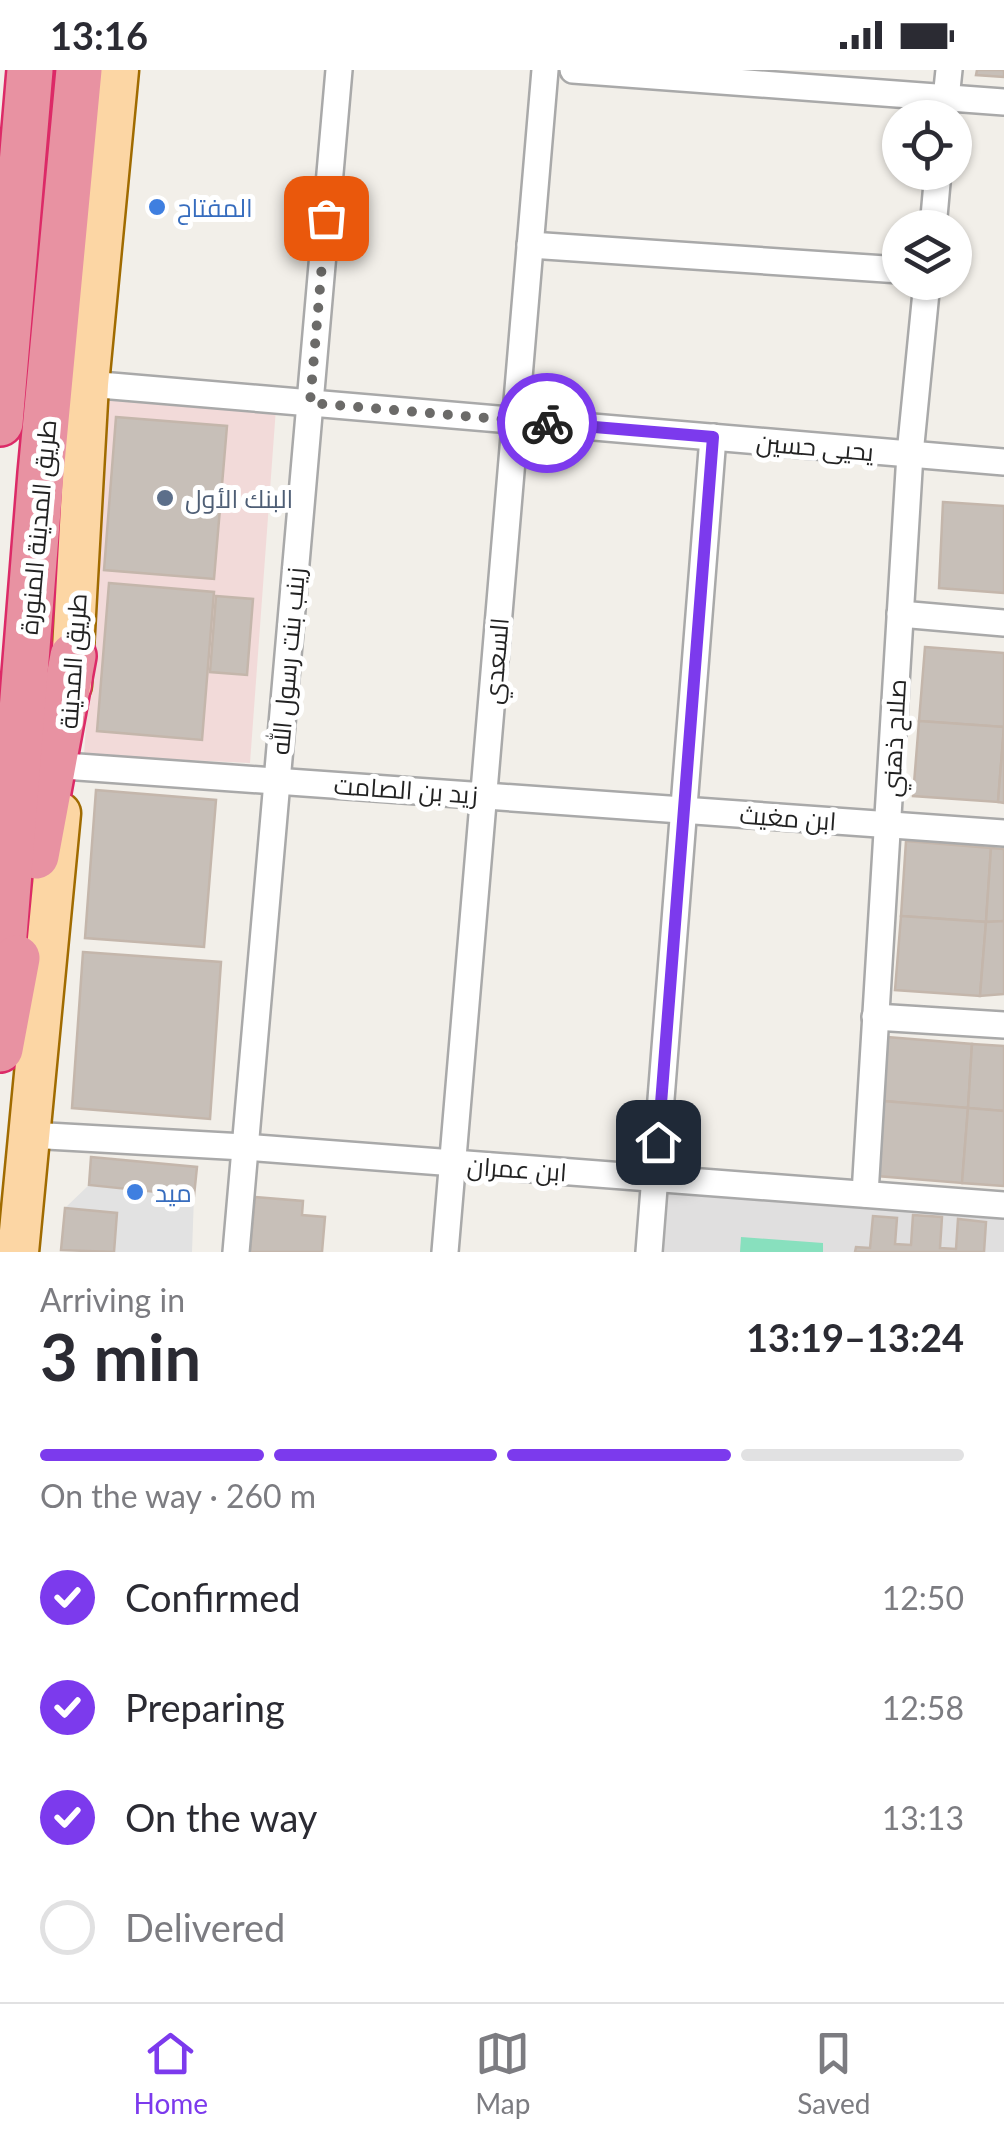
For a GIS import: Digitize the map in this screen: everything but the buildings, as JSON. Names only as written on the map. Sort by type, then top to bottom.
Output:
[{"type":"highway","name":"طريق المدينة المنورة","points":[[0,423],[30,70]]},
{"type":"highway","name":"طريق المدينة المنورة","points":[[0,985],[41,473],[106,75]]},
{"type":"highway","points":[[0,1050],[73,656]]},
{"type":"main road","name":"طريق المدينة","points":[[18,1252],[73,656],[106,75]]},
{"type":"street","name":"زينب بنت رسول الله","points":[[236,1252],[338,70]]},
{"type":"street","name":"السعدي","points":[[445,1252],[545,70]]},
{"type":"street","points":[[573,70],[739,76],[894,100]]},
{"type":"street","points":[[946,100],[948,70]]},
{"type":"street","points":[[972,105],[1004,102]]},
{"type":"street","points":[[530,245],[882,269]]},
{"type":"street","name":"صلاح ذهني","points":[[865,1194],[910,454],[925,300]]},
{"type":"street","name":"يحيى حسين","points":[[88,384],[1004,462]]},
{"type":"street","points":[[649,1252],[713,437]]},
{"type":"street","points":[[900,614],[1004,623]]},
{"type":"street","name":"زيد بن الصامت","points":[[64,766],[686,810]]},
{"type":"street","name":"ابن مغيث","points":[[686,810],[1004,834]]},
{"type":"street","points":[[875,1017],[1004,1025]]},
{"type":"street","name":"ابن عمران","points":[[29,1135],[244,1147],[1004,1205]]},
{"type":"shaded area","points":[[109,394],[276,408],[250,763],[84,755]]},
{"type":"shaded area","points":[[89,1185],[194,1196],[192,1252],[114,1252],[117,1213],[65,1208]]},
{"type":"shaded area","points":[[656,1189],[1004,1213],[1004,1252],[651,1252]]},
{"type":"green space","points":[[741,1237],[823,1243],[823,1252],[740,1252]]},
{"type":"way so far","points":[[326,218],[310,403],[547,423]]},
{"type":"place","name":"المفتاح","points":[[157,207]]},
{"type":"place","name":"البنك الأول","points":[[165,498]]},
{"type":"place","name":"ميد","points":[[135,1192]]},
{"type":"route","points":[[547,423],[713,437],[658,1142]]}]
